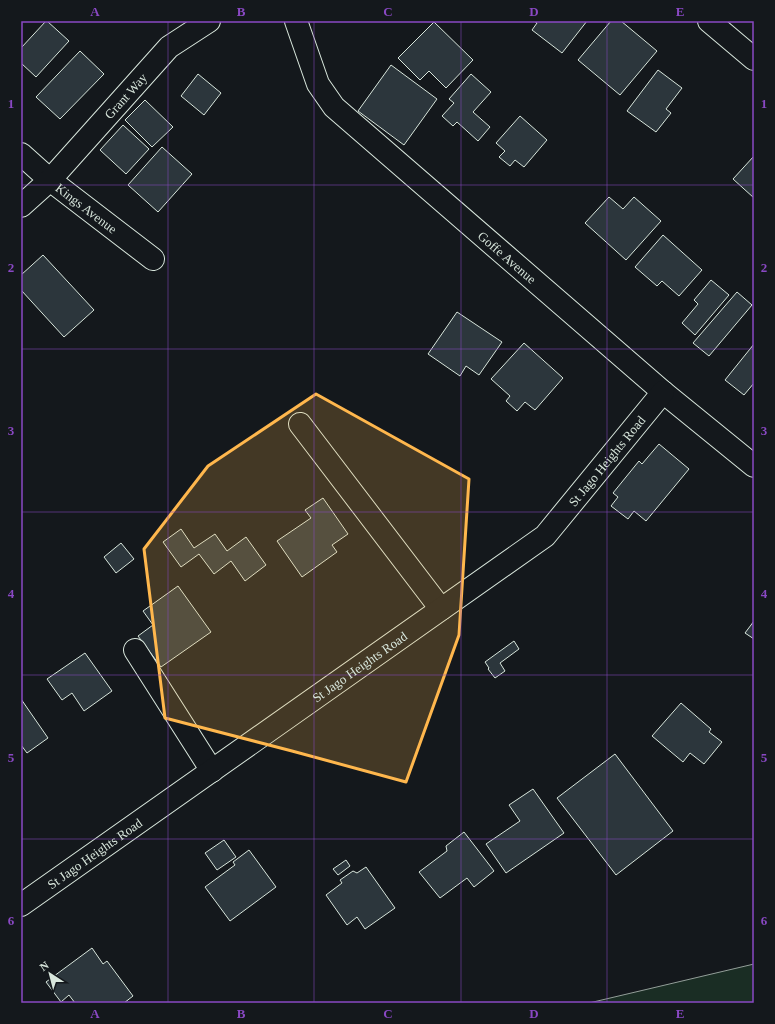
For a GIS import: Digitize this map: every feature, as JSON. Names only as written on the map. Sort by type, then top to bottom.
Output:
[{"type":"street","name":"Grant Way","points":[[21,206],[50,180],[169,46],[209,21]]},
{"type":"street","name":"Goffe Avenue","points":[[296,21],[318,84],[334,107],[663,392],[754,466]]},
{"type":"street","points":[[709,21],[754,60]]},
{"type":"street","name":"Kings Avenue","points":[[21,154],[50,180],[154,259]]},
{"type":"street","name":"St Jago Heights Road","points":[[21,905],[545,536],[663,392]]},
{"type":"street","points":[[300,424],[441,609]]},
{"type":"street","points":[[135,650],[212,771]]},
{"type":"highlighted area","points":[[316,394],[469,479],[459,635],[406,782],[165,718],[144,549],[208,466]]},
{"type":"green space","points":[[754,964],[754,1003],[589,1003]]},
{"type":"building","points":[[46,21],[69,41],[36,77],[21,63],[21,48]]},
{"type":"building","points":[[534,21],[587,21],[562,53],[532,30],[537,23]]},
{"type":"building","points":[[611,21],[621,21],[657,51],[620,95],[578,60]]},
{"type":"building","points":[[434,22],[473,60],[446,88],[429,71],[420,80],[398,58]]},
{"type":"building","points":[[80,51],[104,74],[60,119],[36,97]]},
{"type":"building","points":[[391,65],[437,99],[404,145],[358,111]]},
{"type":"building","points":[[658,70],[682,88],[666,109],[671,113],[656,132],[627,111]]},
{"type":"building","points":[[198,74],[221,93],[204,115],[181,96]]},
{"type":"building","points":[[471,74],[491,92],[473,112],[490,127],[478,141],[457,122],[453,126],[442,116],[454,103],[449,99]]},
{"type":"building","points":[[145,100],[173,127],[152,147],[125,120]]},
{"type":"building","points":[[520,116],[547,140],[524,167],[515,160],[510,166],[499,157],[505,151],[496,143]]},
{"type":"building","points":[[123,125],[149,149],[126,174],[100,150]]},
{"type":"building","points":[[162,147],[192,174],[158,212],[128,185]]},
{"type":"building","points":[[754,156],[754,198],[733,179]]},
{"type":"building","points":[[609,197],[623,209],[634,197],[661,221],[626,260],[585,223]]},
{"type":"building","points":[[663,235],[702,270],[679,296],[662,281],[657,286],[635,267]]},
{"type":"building","points":[[43,255],[94,310],[64,337],[21,290],[21,275]]},
{"type":"building","points":[[711,280],[729,295],[695,335],[682,323],[698,304],[694,300]]},
{"type":"building","points":[[737,292],[752,305],[709,356],[693,343]]},
{"type":"building","points":[[457,312],[502,342],[479,375],[466,366],[460,376],[428,354]]},
{"type":"building","points":[[524,343],[563,378],[535,410],[525,402],[517,411],[506,401],[510,396],[491,379]]},
{"type":"building","points":[[754,344],[754,383],[744,395],[725,380]]},
{"type":"building","points":[[659,444],[689,469],[646,521],[634,511],[628,519],[611,506],[618,497],[613,493],[639,461],[642,464]]},
{"type":"building","points":[[323,498],[348,534],[332,545],[337,552],[302,577],[277,541],[311,518],[305,510]]},
{"type":"building","points":[[181,529],[194,548],[215,534],[227,551],[246,537],[266,565],[245,581],[231,561],[214,574],[199,554],[181,567],[163,542]]},
{"type":"building","points":[[121,543],[134,559],[116,573],[104,557]]},
{"type":"building","points":[[178,586],[211,632],[161,667],[138,636],[153,625],[143,611]]},
{"type":"building","points":[[754,621],[754,639],[745,633]]},
{"type":"building","points":[[514,641],[519,649],[500,663],[505,671],[495,678],[485,662]]},
{"type":"building","points":[[85,653],[112,691],[84,711],[72,693],[62,700],[47,679]]},
{"type":"building","points":[[21,699],[48,738],[27,753],[21,745]]},
{"type":"building","points":[[681,703],[711,729],[709,732],[722,742],[704,764],[690,753],[683,762],[652,736]]},
{"type":"building","points":[[615,754],[673,831],[616,875],[557,798]]},
{"type":"building","points":[[533,789],[564,833],[506,873],[486,844],[520,821],[509,805]]},
{"type":"building","points":[[464,832],[494,871],[474,887],[467,878],[440,898],[419,872],[447,851],[446,846]]},
{"type":"building","points":[[224,840],[236,857],[217,870],[205,853]]},
{"type":"building","points":[[249,850],[276,887],[230,921],[205,887],[235,865],[233,862]]},
{"type":"building","points":[[346,860],[350,866],[338,875],[333,869]]},
{"type":"building","points":[[366,867],[395,908],[365,929],[357,917],[347,925],[326,895],[342,883],[340,880],[353,871],[357,873]]},
{"type":"building","points":[[92,948],[103,964],[107,961],[133,996],[124,1003],[75,1003],[69,995],[61,1002],[46,982]]}]
